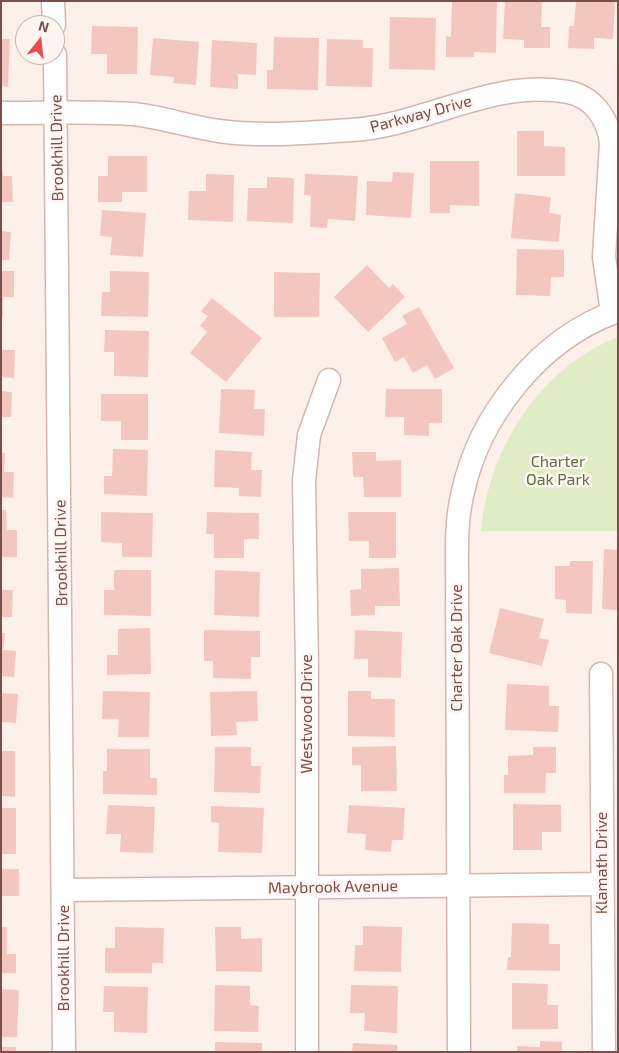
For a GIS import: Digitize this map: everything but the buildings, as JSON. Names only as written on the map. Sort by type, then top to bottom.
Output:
[{"type":"street","points":[[53,1],[54,15]]},
{"type":"street","name":"Brookhill Drive","points":[[55,65],[64,1052]]},
{"type":"street","name":"Parkway Drive","points":[[1,113],[133,114],[218,131],[287,134],[385,126],[508,91],[532,89],[575,94],[591,102],[602,115],[609,131],[611,143],[604,257],[615,312]]},
{"type":"street","name":"Charter Oak Drive","points":[[459,1052],[457,886],[458,520],[468,471],[494,414],[514,388],[552,350],[574,334],[615,312]]},
{"type":"street","name":"Westwood Drive","points":[[307,1052],[307,669],[304,481],[309,435],[329,380]]},
{"type":"street","name":"Klamath Drive","points":[[601,674],[604,1052]]},
{"type":"street","name":"Maybrook Avenue","points":[[64,890],[602,884]]},
{"type":"green space","name":"Charter Oak Park","points":[[618,337],[618,531],[481,531],[494,471],[522,415],[564,369],[590,351]]}]
